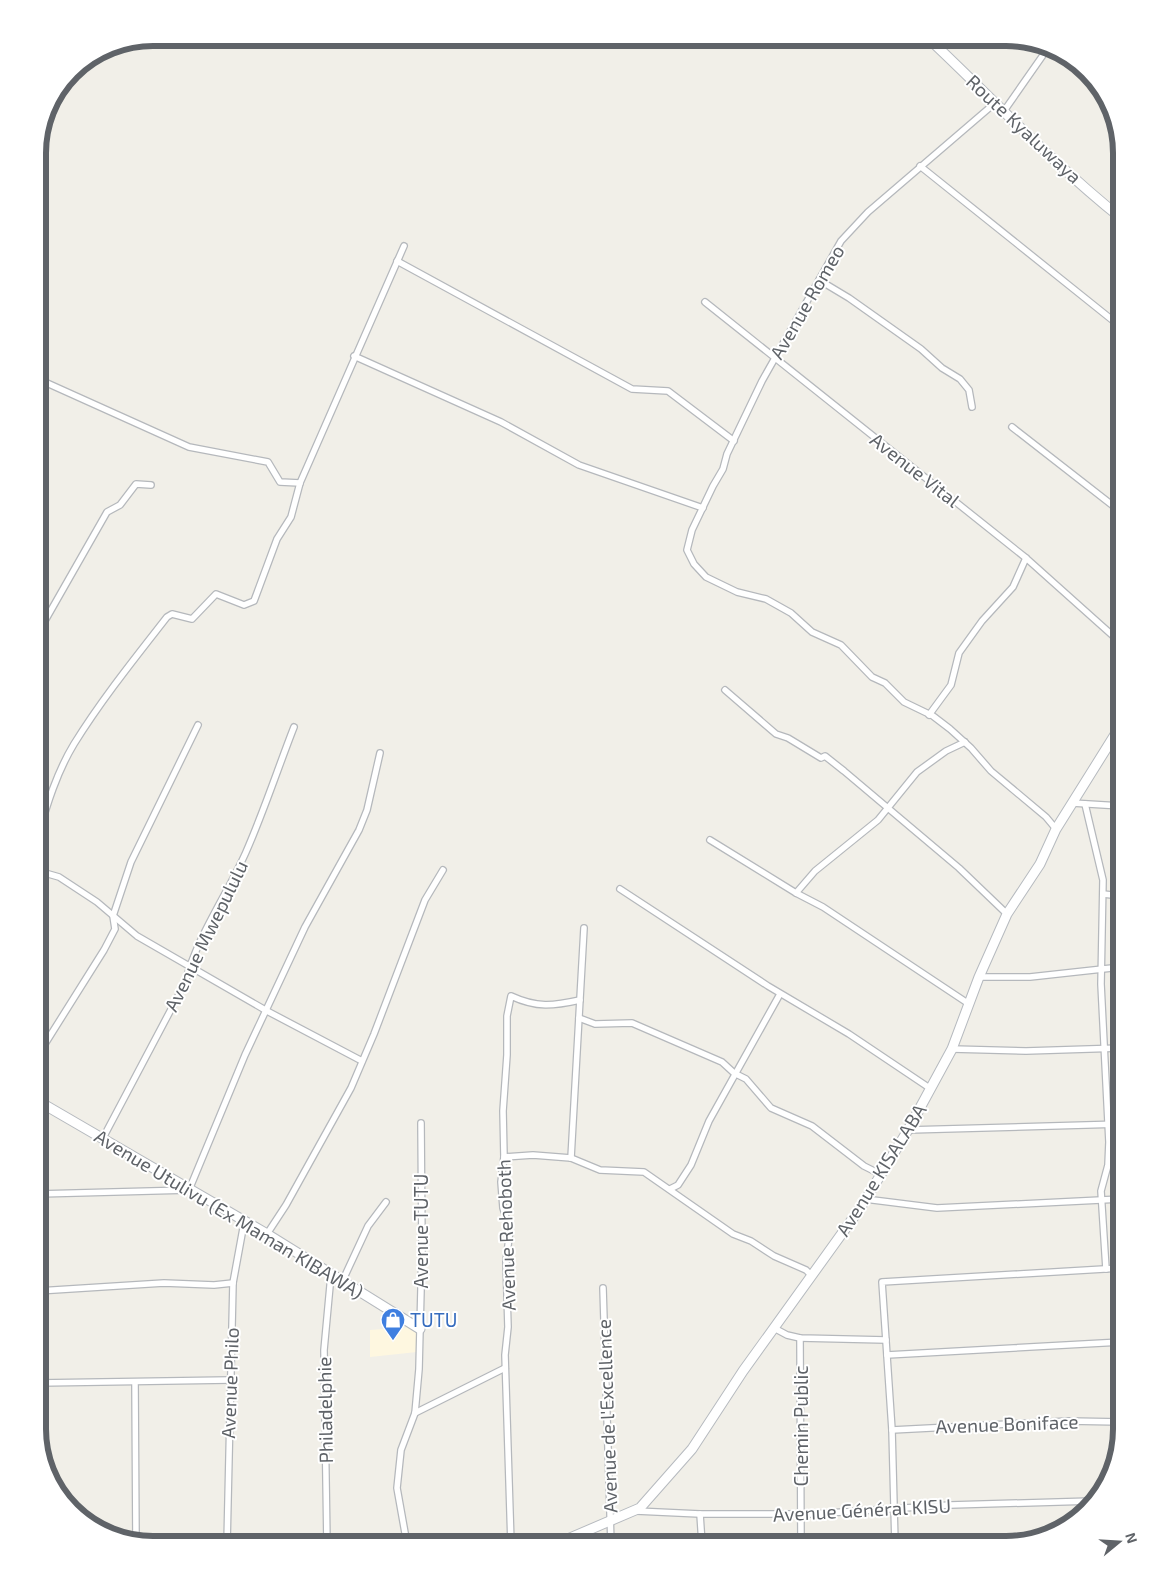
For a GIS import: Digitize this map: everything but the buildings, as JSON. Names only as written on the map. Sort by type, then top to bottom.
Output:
[{"type":"street","name":"Route Kyaluwaya","points":[[936,46],[995,103],[1113,211]]},
{"type":"street","points":[[1004,111],[1044,54]]},
{"type":"street","name":"Avenue Romeo","points":[[929,715],[904,702],[885,683],[872,677],[855,657],[835,640],[812,632],[791,613],[766,599],[737,592],[706,577],[694,564],[687,550],[692,530],[723,469],[734,441],[775,360],[841,240],[868,212],[995,103]]},
{"type":"street","points":[[920,166],[1113,319]]},
{"type":"street","points":[[46,812],[57,779],[74,744],[119,679],[167,617],[172,614],[192,619],[216,594],[244,604],[254,601],[277,539],[291,517],[300,483],[354,356],[404,246]]},
{"type":"street","points":[[397,261],[632,389],[668,391],[734,441]]},
{"type":"street","points":[[820,280],[849,298],[920,349],[942,368],[960,379],[969,390],[972,407]]},
{"type":"street","name":"Avenue Vital","points":[[705,302],[775,360],[1026,558],[1113,635]]},
{"type":"street","points":[[354,356],[501,422],[580,465],[703,508]]},
{"type":"street","points":[[46,383],[189,447],[268,462],[280,482],[300,483]]},
{"type":"street","points":[[1012,427],[1113,505]]},
{"type":"street","points":[[46,619],[107,512],[120,506],[136,484],[151,484]]},
{"type":"street","points":[[1026,558],[1013,586],[982,621],[959,653],[951,685],[929,715],[964,742],[991,771],[1046,817],[1056,829]]},
{"type":"street","points":[[725,690],[776,734],[788,738],[821,758],[825,756],[959,868],[1007,914]]},
{"type":"street","points":[[46,1041],[104,950],[115,929],[113,916],[131,862],[198,725]]},
{"type":"street","name":"Avenue Mwepululu","points":[[103,1138],[185,983],[190,965],[246,852],[294,727]]},
{"type":"street","name":"Avenue KISALABA","points":[[574,1536],[640,1508],[692,1449],[774,1328],[866,1199],[908,1130],[952,1049],[979,977],[1007,914],[1040,864],[1056,829],[1113,739]]},
{"type":"street","points":[[796,893],[815,870],[870,827],[918,772],[946,751],[964,742]]},
{"type":"street","points":[[46,1194],[189,1190],[245,1055],[305,927],[362,824],[372,792],[380,753]]},
{"type":"street","points":[[1072,803],[1113,806]]},
{"type":"street","points":[[1085,804],[1094,846],[1101,862],[1103,894],[1101,969],[1108,1165],[1101,1191],[1106,1269]]},
{"type":"street","points":[[710,840],[796,893],[823,907],[969,1004]]},
{"type":"street","points":[[266,1234],[286,1205],[351,1088],[426,900],[443,870]]},
{"type":"street","points":[[46,873],[59,877],[82,891],[138,936],[267,1011],[362,1061]]},
{"type":"street","points":[[620,889],[780,994],[849,1034],[931,1089]]},
{"type":"street","points":[[1103,894],[1113,895]]},
{"type":"street","points":[[571,1158],[584,928]]},
{"type":"street","points":[[979,977],[1030,976],[1113,968]]},
{"type":"street","points":[[670,1189],[678,1185],[691,1165],[709,1120],[780,994]]},
{"type":"street","name":"Avenue Rehoboth","points":[[511,1536],[505,1368],[509,1309],[506,1261],[510,1230],[501,1193],[504,1158],[503,1111],[508,1055],[507,1016],[512,996],[529,1005],[555,1006],[580,1000]]},
{"type":"street","points":[[578,1018],[596,1024],[632,1023],[722,1062],[734,1073],[746,1080],[771,1108],[812,1126],[864,1166],[880,1174]]},
{"type":"street","points":[[952,1049],[1026,1051],[1113,1048]]},
{"type":"street","name":"Avenue Utulivu (Ex Maman KIBAWA)","points":[[46,1106],[244,1223],[266,1234],[420,1329]]},
{"type":"street","name":"Avenue TUTU","points":[[406,1536],[397,1488],[401,1450],[415,1414],[420,1329],[421,1123]]},
{"type":"street","points":[[908,1130],[1113,1124]]},
{"type":"street","points":[[504,1158],[533,1155],[571,1158],[600,1170],[644,1172],[732,1234],[751,1241],[774,1256],[806,1270],[811,1275]]},
{"type":"street","points":[[866,1199],[937,1208],[1113,1199]]},
{"type":"street","points":[[342,1282],[368,1226],[386,1202]]},
{"type":"street","name":"Avenue Philo","points":[[228,1536],[232,1283],[244,1223]]},
{"type":"street","points":[[895,1536],[892,1430],[882,1282],[1113,1269]]},
{"type":"street","name":"Philadelphie","points":[[327,1536],[324,1350],[331,1275]]},
{"type":"street","points":[[46,1290],[164,1283],[214,1285],[232,1283]]},
{"type":"street","name":"Avenue de l'Excellence","points":[[603,1288],[611,1536]]},
{"type":"street","points":[[774,1328],[787,1335],[800,1338],[886,1340]]},
{"type":"street","name":"Chemin Public","points":[[800,1338],[801,1536]]},
{"type":"street","points":[[887,1355],[1113,1342]]},
{"type":"street","points":[[415,1414],[505,1368]]},
{"type":"street","points":[[46,1383],[230,1380]]},
{"type":"street","points":[[135,1382],[136,1535]]},
{"type":"street","name":"Avenue Boniface","points":[[892,1430],[1069,1420],[1113,1422]]},
{"type":"street","name":"Avenue Général KISU","points":[[632,1511],[700,1514],[802,1514],[950,1505],[1085,1501]]},
{"type":"street","points":[[700,1514],[701,1536]]},
{"type":"shaded area","name":"TUTU","points":[[411,1327],[416,1329],[417,1352],[370,1357],[370,1330]]},
{"type":"place","name":"TUTU","points":[[393,1341]]}]
